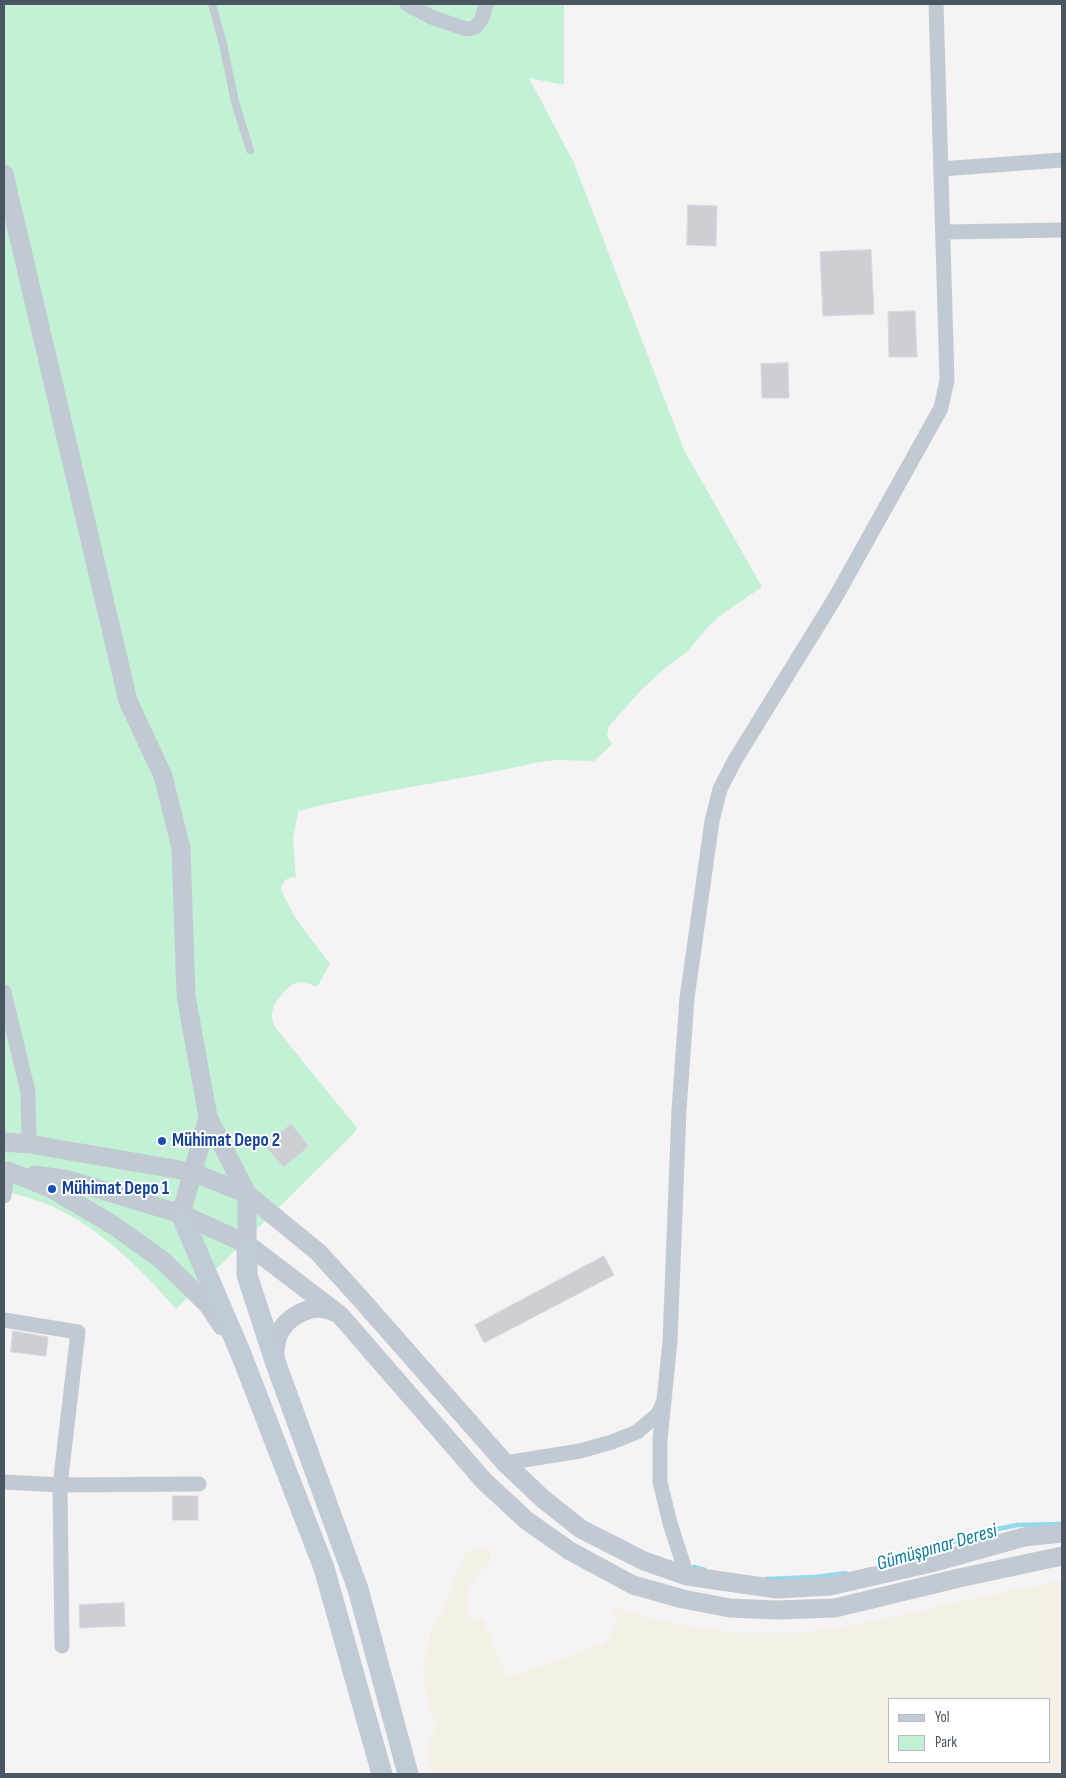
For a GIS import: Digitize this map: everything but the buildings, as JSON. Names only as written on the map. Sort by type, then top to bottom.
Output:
[{"type":"main road","points":[[181,1214],[241,1354],[324,1568],[382,1774]]},
{"type":"main road","points":[[247,1244],[247,1274],[276,1364],[358,1589],[408,1774]]},
{"type":"street","points":[[407,4],[431,17],[461,28],[470,29],[479,25],[486,4]]},
{"type":"street","points":[[687,1576],[660,1482],[660,1440],[670,1341],[679,1110],[687,998],[711,830],[720,789],[735,760],[835,598],[941,408],[947,380],[936,4]]},
{"type":"street","points":[[941,169],[1062,160]]},
{"type":"street","points":[[4,174],[128,700],[163,776],[181,848],[186,996],[208,1117],[247,1194],[247,1244]]},
{"type":"street","points":[[944,232],[1062,230]]},
{"type":"street","points":[[4,992],[28,1092],[29,1144]]},
{"type":"street","points":[[181,1214],[208,1117]]},
{"type":"street","points":[[4,1142],[29,1144],[192,1172],[247,1194],[318,1252],[505,1463],[542,1498],[581,1529],[644,1561],[687,1576],[777,1589],[830,1586],[931,1563],[1024,1537],[1062,1533]]},
{"type":"street","points":[[4,1196],[6,1171]]},
{"type":"street","points":[[6,1171],[70,1180],[181,1214],[247,1244],[340,1315],[484,1481],[526,1520],[570,1551],[633,1585],[683,1599],[730,1608],[777,1610],[835,1608],[959,1578],[1062,1556]]},
{"type":"street","points":[[6,1171],[52,1189],[113,1225],[162,1260],[208,1305],[241,1354]]},
{"type":"street","points":[[276,1364],[275,1349],[279,1334],[287,1322],[299,1313],[313,1308],[328,1308],[340,1315]]},
{"type":"street","points":[[4,1320],[78,1332],[60,1484],[62,1646]]},
{"type":"street","points":[[505,1463],[580,1451],[612,1442],[637,1432],[658,1414],[665,1398]]},
{"type":"street","points":[[4,1482],[199,1484]]},
{"type":"lane","points":[[212,4],[223,44],[235,102],[250,150]]},
{"type":"green space","points":[[4,4],[564,4],[564,85],[529,78],[574,163],[684,450],[762,587],[722,614],[686,653],[670,664],[642,689],[609,726],[607,736],[612,744],[594,761],[557,760],[539,762],[358,797],[298,811],[293,839],[296,878],[292,877],[285,880],[281,888],[296,919],[330,964],[317,987],[300,982],[288,988],[275,1004],[272,1019],[275,1027],[357,1128],[176,1309],[159,1289],[121,1252],[78,1220],[30,1198],[4,1192]]},
{"type":"sand","points":[[481,1548],[491,1549],[489,1565],[476,1576],[469,1588],[467,1602],[469,1619],[483,1620],[507,1678],[602,1644],[611,1636],[615,1627],[616,1622],[611,1606],[658,1620],[705,1629],[753,1633],[802,1632],[860,1624],[1062,1581],[1062,1774],[434,1774],[426,1751],[436,1725],[426,1693],[423,1666],[431,1631],[443,1611],[461,1561],[467,1553]]},
{"type":"waterway","name":"Gümüşpınar Deresi","points":[[902,1560],[978,1533],[1017,1525],[1062,1524]]},
{"type":"waterway","name":"Gümüşpınar Deresi","points":[[694,1567],[705,1570]]},
{"type":"waterway","name":"Gümüşpınar Deresi","points":[[766,1579],[816,1577],[846,1573]]},
{"type":"place","name":"Mühimat Depo 2","points":[[162,1141]]},
{"type":"place","name":"Mühimat Depo 1","points":[[52,1189]]}]
